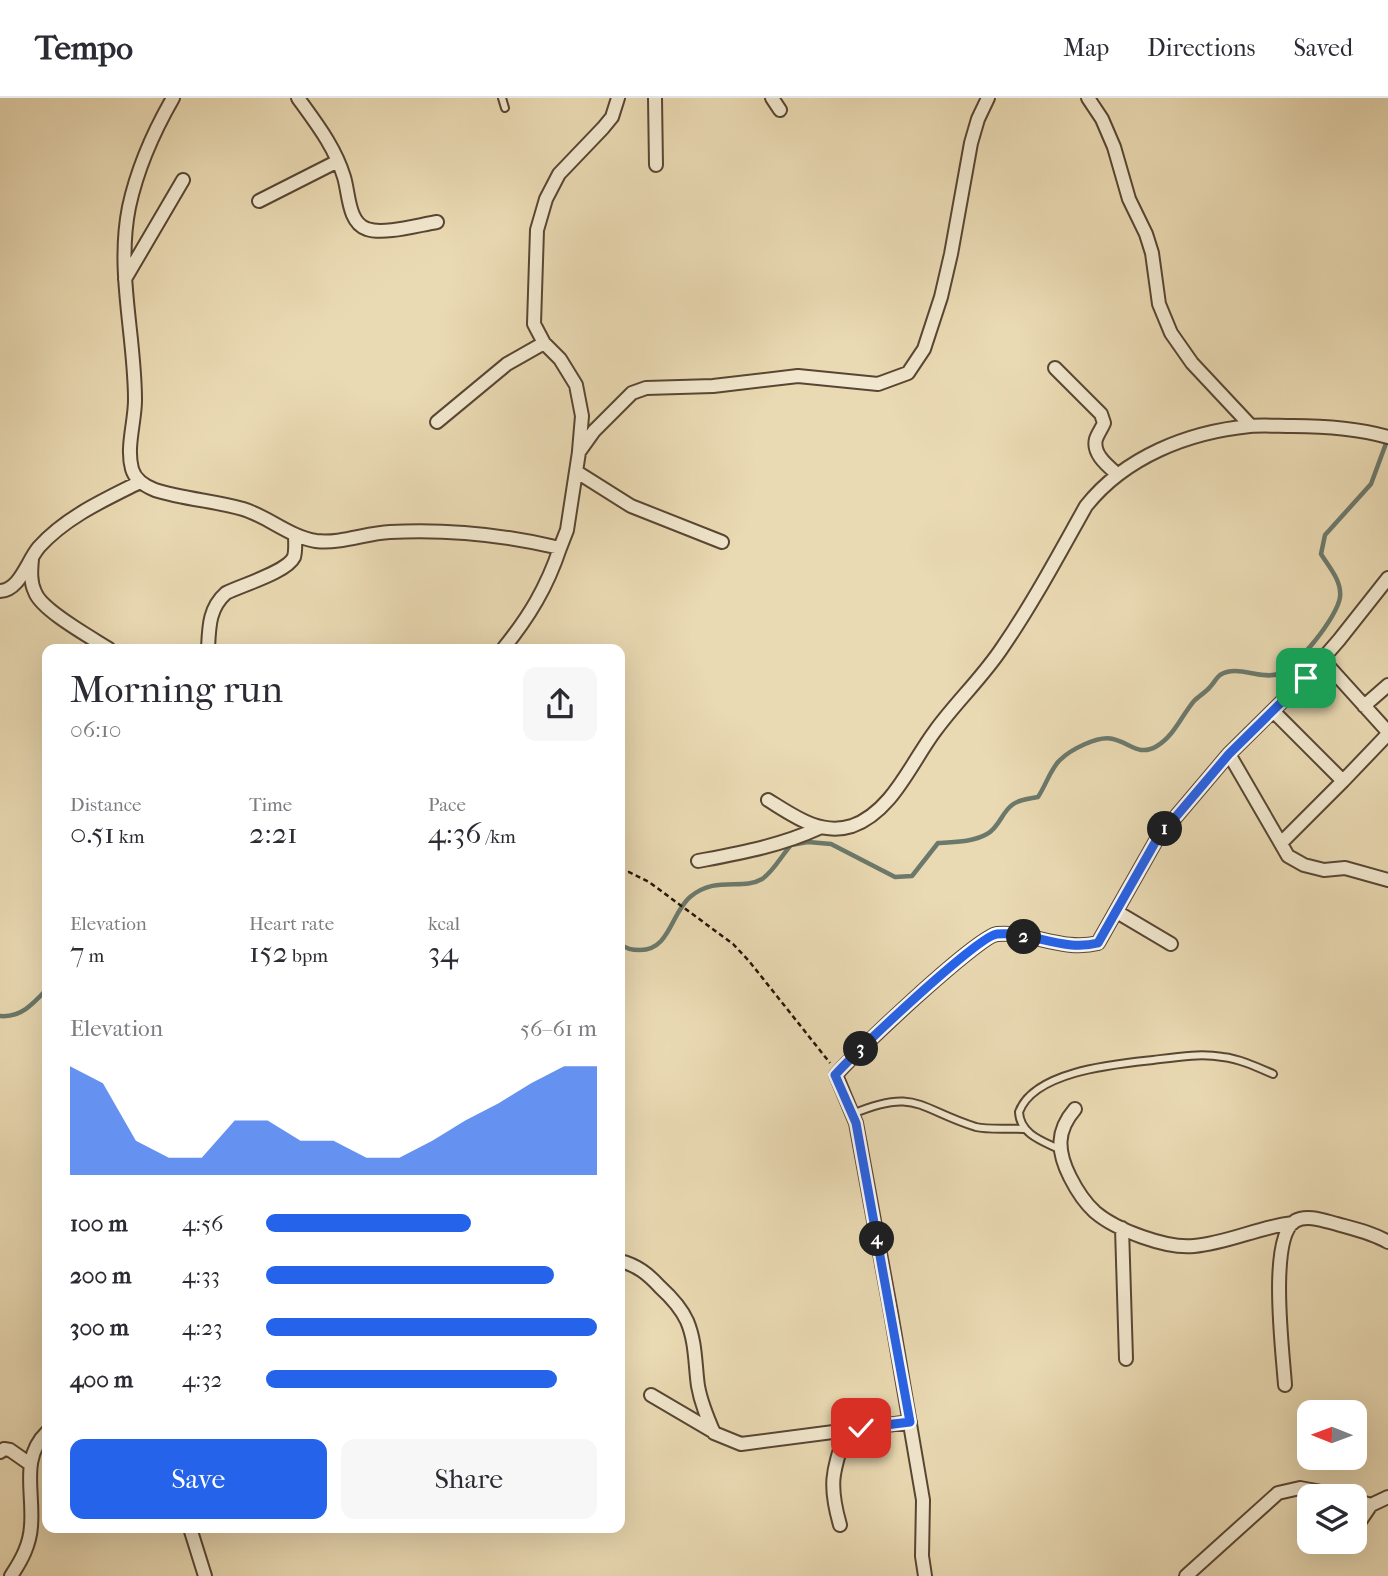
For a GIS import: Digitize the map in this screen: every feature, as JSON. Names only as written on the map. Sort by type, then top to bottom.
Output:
[{"type":"street","points":[[173,98],[146,152],[136,183],[125,237],[124,279],[135,403],[130,454],[132,468],[140,482],[155,491],[244,510],[295,535],[329,541],[388,532],[443,532],[502,537],[560,548]]},
{"type":"street","points":[[298,98],[323,133],[338,161],[352,213],[360,226],[382,230],[436,222]]},
{"type":"street","points":[[507,644],[534,608],[551,574],[567,530],[577,472],[582,416],[576,385],[536,328],[535,247],[540,215],[559,174],[612,117],[618,98]]},
{"type":"street","points":[[655,98],[656,164]]},
{"type":"street","points":[[772,98],[780,110]]},
{"type":"street","points":[[579,452],[616,408],[639,390],[713,386],[798,376],[878,384],[908,373],[924,349],[941,297],[971,143],[988,98]]},
{"type":"street","points":[[1088,98],[1102,119],[1114,147],[1129,199],[1146,234],[1152,253],[1158,304],[1171,333],[1192,363],[1251,426]]},
{"type":"street","points":[[259,201],[338,161]]},
{"type":"street","points":[[124,279],[183,180]]},
{"type":"street","points":[[437,422],[493,374],[544,342]]},
{"type":"street","points":[[1055,368],[1104,419],[1103,428],[1096,439],[1096,447],[1100,457],[1117,474]]},
{"type":"street","points":[[698,861],[782,843],[819,828],[840,828],[861,822],[873,814],[892,794],[948,713],[979,680],[1003,647],[1086,506],[1102,486],[1117,474],[1170,445],[1209,433],[1251,426],[1337,427],[1388,437]]},
{"type":"street","points":[[577,472],[631,506],[722,542]]},
{"type":"street","points":[[0,591],[16,583],[32,555],[49,537],[84,510],[140,482]]},
{"type":"street","points":[[208,644],[210,617],[220,598],[290,563],[295,552],[295,535]]},
{"type":"street","points":[[32,555],[32,583],[37,598],[102,644]]},
{"type":"street","points":[[925,1576],[922,1556],[923,1500],[910,1422],[856,1123],[835,1075],[946,969],[993,934],[1013,934],[1085,946],[1098,943],[1157,839],[1229,754],[1322,659],[1388,578]]},
{"type":"street","points":[[1281,842],[1388,733],[1322,659]]},
{"type":"street","points":[[1364,706],[1388,685]]},
{"type":"street","points":[[1273,711],[1343,780]]},
{"type":"street","points":[[1229,754],[1288,856],[1304,865],[1324,870],[1345,868],[1388,880]]},
{"type":"street","points":[[768,800],[819,828]]},
{"type":"street","points":[[1117,912],[1171,944]]},
{"type":"street","points":[[1075,1109],[1062,1127],[1059,1149],[1069,1175],[1095,1212],[1122,1228],[1156,1241],[1187,1247],[1302,1219],[1319,1220],[1387,1237]]},
{"type":"street","points":[[1285,1385],[1279,1303],[1280,1254],[1293,1223]]},
{"type":"street","points":[[1122,1228],[1126,1359]]},
{"type":"street","points":[[625,1262],[648,1274],[675,1302],[685,1319],[695,1355],[704,1412],[714,1433]]},
{"type":"street","points":[[650,1395],[714,1433],[741,1444],[910,1422]]},
{"type":"street","points":[[840,1525],[832,1494],[832,1475],[846,1431]]},
{"type":"street","points":[[10,1576],[28,1545],[31,1529],[30,1464],[37,1442],[42,1437]]},
{"type":"street","points":[[0,1452],[4,1449],[10,1450],[30,1464]]},
{"type":"street","points":[[1186,1576],[1278,1493],[1297,1489]]},
{"type":"street","points":[[1367,1511],[1371,1505],[1388,1497]]},
{"type":"street","points":[[1367,1504],[1371,1505]]},
{"type":"street","points":[[192,1533],[205,1576]]},
{"type":"lane","points":[[502,98],[505,108]]},
{"type":"lane","points":[[1059,1149],[1042,1142],[1024,1129],[1019,1112],[1028,1097],[1063,1076],[1088,1069],[1168,1058],[1213,1056],[1235,1059],[1273,1074]]},
{"type":"lane","points":[[852,1114],[890,1101],[907,1100],[926,1105],[979,1128],[1024,1129]]},
{"type":"path","points":[[625,873],[629,872],[649,882],[733,944],[831,1064],[835,1075]]},
{"type":"waterway","points":[[625,947],[640,950],[658,944],[690,897],[709,887],[746,884],[762,879],[791,845],[808,842],[831,844],[895,877],[912,876],[938,843],[982,837],[995,828],[1015,803],[1038,797],[1057,763],[1077,748],[1107,738],[1140,750],[1151,749],[1168,737],[1194,701],[1220,675],[1234,671],[1271,675],[1286,670],[1315,641],[1338,606],[1339,585],[1321,554],[1325,535],[1371,484],[1388,438]]},
{"type":"waterway","points":[[0,1016],[21,1012],[42,994]]},
{"type":"route","points":[[861,1428],[910,1422],[856,1123],[835,1075],[946,969],[993,934],[1013,934],[1069,945],[1098,943],[1157,839],[1229,754],[1306,678]]}]
